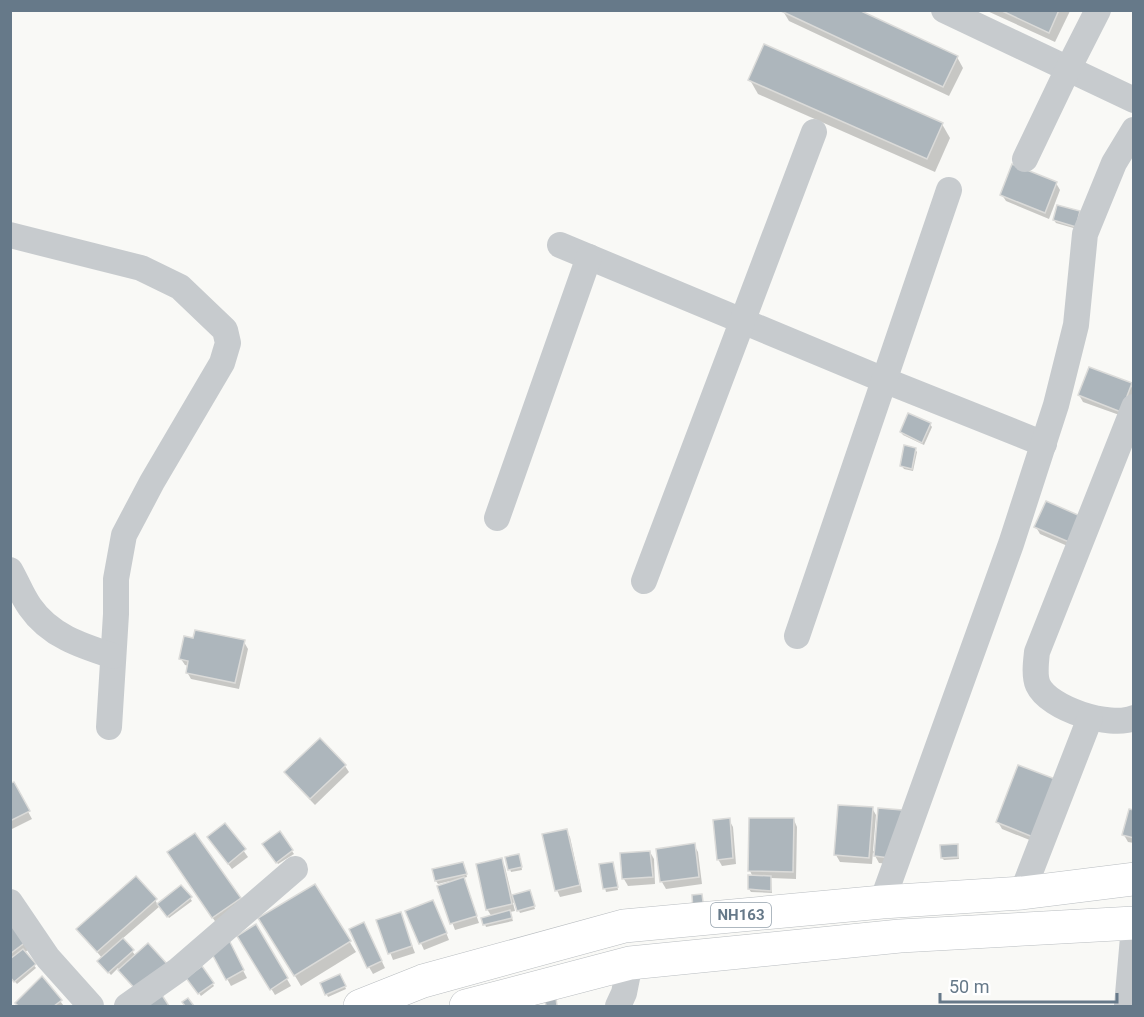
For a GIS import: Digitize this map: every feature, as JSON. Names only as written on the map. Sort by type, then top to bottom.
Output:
[{"type":"highway","name":"NH163","points":[[360,1006],[423,981],[624,926],[882,902],[1022,893],[1134,879]]},
{"type":"highway","name":"NH163","points":[[466,1006],[630,963],[900,936],[1134,924]]},
{"type":"street","points":[[944,10],[1134,100]]},
{"type":"street","points":[[1025,159],[1098,10]]},
{"type":"street","points":[[882,902],[1011,544],[1056,405],[1076,325],[1085,234],[1114,162],[1133,130]]},
{"type":"street","points":[[644,581],[814,132]]},
{"type":"street","points":[[797,636],[950,190]]},
{"type":"street","points":[[10,235],[141,268],[180,287],[213,316],[225,330],[228,343],[222,363],[152,482],[124,535],[116,579],[109,727]]},
{"type":"street","points":[[560,245],[1044,444]]},
{"type":"street","points":[[497,518],[589,257]]},
{"type":"street","points":[[1134,407],[1037,652],[1037,684],[1047,697],[1090,718],[1123,722],[1134,718]]},
{"type":"street","points":[[10,570],[30,607],[50,629],[76,644],[113,656]]},
{"type":"street","points":[[1022,893],[1090,718]]},
{"type":"street","points":[[127,1006],[178,970],[295,869]]},
{"type":"street","points":[[10,902],[48,958],[90,1006]]},
{"type":"street","points":[[1127,1006],[1134,924]]},
{"type":"street","points":[[618,1006],[624,993],[630,963]]},
{"type":"building","points":[[859,10],[958,56],[943,87],[781,11]]},
{"type":"building","points":[[1000,10],[1059,10],[1049,33]]},
{"type":"building","points":[[764,44],[943,123],[927,159],[748,80]]},
{"type":"building","points":[[1012,164],[1057,182],[1045,213],[1000,195]]},
{"type":"building","points":[[1057,205],[1080,211],[1076,227],[1053,220]]},
{"type":"building","points":[[1089,367],[1132,383],[1121,412],[1078,395]]},
{"type":"building","points":[[908,413],[931,423],[922,443],[900,432]]},
{"type":"building","points":[[904,445],[916,448],[912,469],[900,466]]},
{"type":"building","points":[[1046,501],[1087,519],[1076,545],[1034,527]]},
{"type":"building","points":[[195,630],[245,640],[235,683],[186,673],[188,661],[179,659],[184,636],[193,638]]},
{"type":"building","points":[[320,738],[346,765],[310,799],[284,772]]},
{"type":"building","points":[[1018,765],[1055,779],[1033,837],[996,822]]},
{"type":"building","points":[[14,782],[30,811],[10,821],[10,783]]},
{"type":"building","points":[[838,805],[873,807],[869,858],[834,855]]},
{"type":"building","points":[[878,808],[902,810],[897,859],[874,856]]},
{"type":"building","points":[[1129,809],[1134,810],[1134,838],[1122,835]]},
{"type":"building","points":[[730,818],[733,858],[717,860],[713,820]]},
{"type":"building","points":[[749,818],[794,818],[793,872],[748,871]]},
{"type":"building","points":[[225,823],[246,849],[228,864],[207,837]]},
{"type":"building","points":[[567,829],[580,885],[555,891],[542,834]]},
{"type":"building","points":[[280,831],[293,850],[276,863],[262,844]]},
{"type":"building","points":[[195,833],[241,898],[212,918],[167,852]]},
{"type":"building","points":[[695,843],[699,877],[660,882],[656,849]]},
{"type":"building","points":[[958,844],[958,857],[941,858],[940,845]]},
{"type":"building","points":[[650,851],[653,877],[622,879],[620,853]]},
{"type":"building","points":[[519,854],[522,867],[508,870],[505,857]]},
{"type":"building","points":[[502,858],[512,904],[486,910],[476,864]]},
{"type":"building","points":[[463,862],[467,874],[435,881],[432,869]]},
{"type":"building","points":[[613,862],[618,887],[603,889],[599,864]]},
{"type":"building","points":[[748,875],[771,876],[771,891],[748,889]]},
{"type":"building","points":[[136,876],[157,899],[97,952],[76,929]]},
{"type":"building","points":[[464,877],[477,916],[450,924],[437,886]]},
{"type":"building","points":[[315,884],[351,941],[294,976],[258,918]]},
{"type":"building","points":[[181,885],[192,897],[167,917],[157,904]]},
{"type":"building","points":[[530,890],[535,906],[517,911],[512,895]]},
{"type":"building","points":[[702,894],[704,910],[693,911],[692,895]]},
{"type":"building","points":[[433,900],[447,933],[419,944],[405,911]]},
{"type":"building","points":[[510,910],[512,918],[483,925],[481,918]]},
{"type":"building","points":[[401,912],[412,946],[388,954],[376,920]]},
{"type":"building","points":[[364,922],[382,961],[367,968],[349,929]]},
{"type":"building","points":[[10,923],[31,938],[10,954]]},
{"type":"building","points":[[256,924],[288,978],[270,990],[237,936]]},
{"type":"building","points":[[123,938],[134,950],[108,973],[97,961]]},
{"type":"building","points":[[229,940],[244,970],[226,980],[210,950]]},
{"type":"building","points":[[148,943],[168,965],[138,992],[118,970]]},
{"type":"building","points":[[23,949],[36,964],[14,982],[10,977],[10,959]]},
{"type":"building","points":[[202,966],[214,983],[198,994],[186,978]]},
{"type":"building","points":[[340,974],[346,986],[325,995],[320,983]]},
{"type":"building","points":[[42,976],[62,1000],[54,1006],[18,1006],[15,1003]]},
{"type":"building","points":[[160,992],[169,1006],[138,1006]]},
{"type":"building","points":[[188,998],[194,1006],[185,1006],[182,1002]]},
{"type":"building","points":[[556,998],[557,1006],[546,1006],[545,1001]]}]
